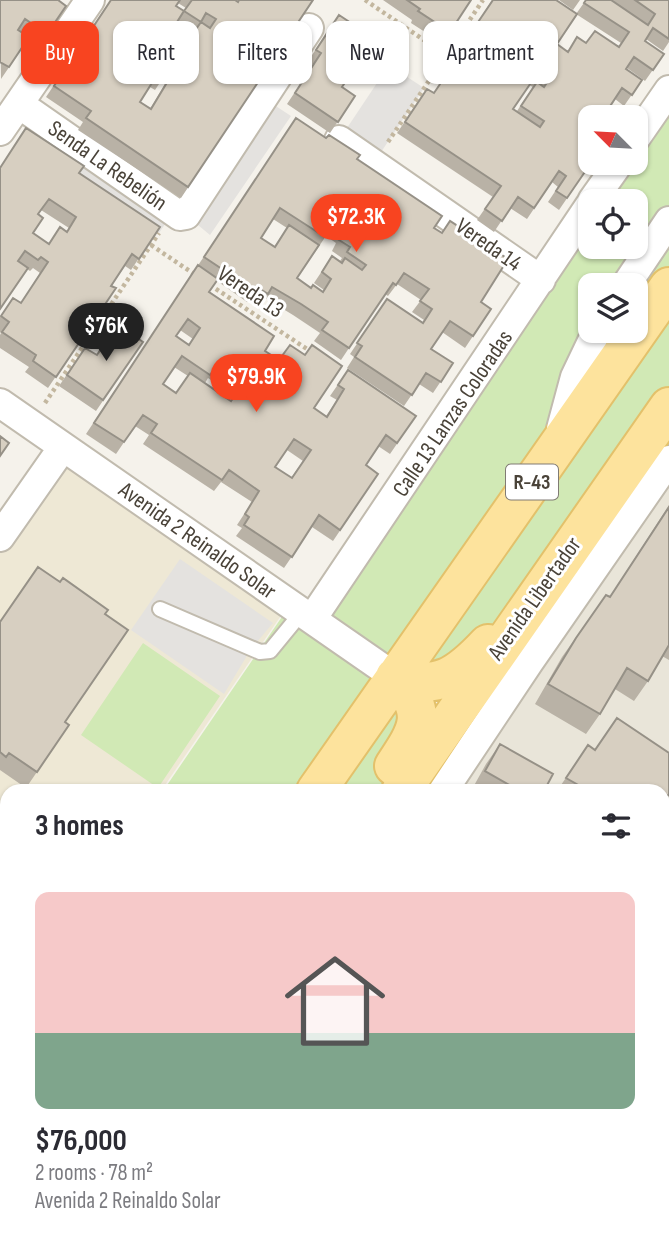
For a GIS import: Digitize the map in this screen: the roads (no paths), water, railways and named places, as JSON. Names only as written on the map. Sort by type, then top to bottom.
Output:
[{"type":"main road","name":"R-43","points":[[321,784],[669,288]]},
{"type":"main road","name":"Avenida Libertador","points":[[406,784],[669,407]]},
{"type":"main road","points":[[396,677],[415,683],[429,682],[461,670],[539,591]]},
{"type":"main road","points":[[383,784],[414,736],[419,717],[414,701],[396,677]]},
{"type":"street","points":[[0,131],[90,0]]},
{"type":"street","name":"Senda La Rebelión","points":[[19,104],[180,216],[186,215],[272,84]]},
{"type":"street","points":[[648,120],[669,90]]},
{"type":"street","name":"Vereda 14","points":[[339,140],[541,280]]},
{"type":"street","points":[[634,273],[669,221]]},
{"type":"street","name":"Calle 13 Lanzas Coloradas","points":[[307,615],[578,223]]},
{"type":"street","points":[[557,446],[575,377],[591,343]]},
{"type":"street","name":"Avenida 2 Reinaldo Solar","points":[[0,403],[396,677]]},
{"type":"street","points":[[0,537],[63,447]]},
{"type":"street","name":"Avenida Libertador","points":[[448,784],[669,460]]},
{"type":"lane","points":[[160,609],[260,652],[270,651],[307,615]]}]
